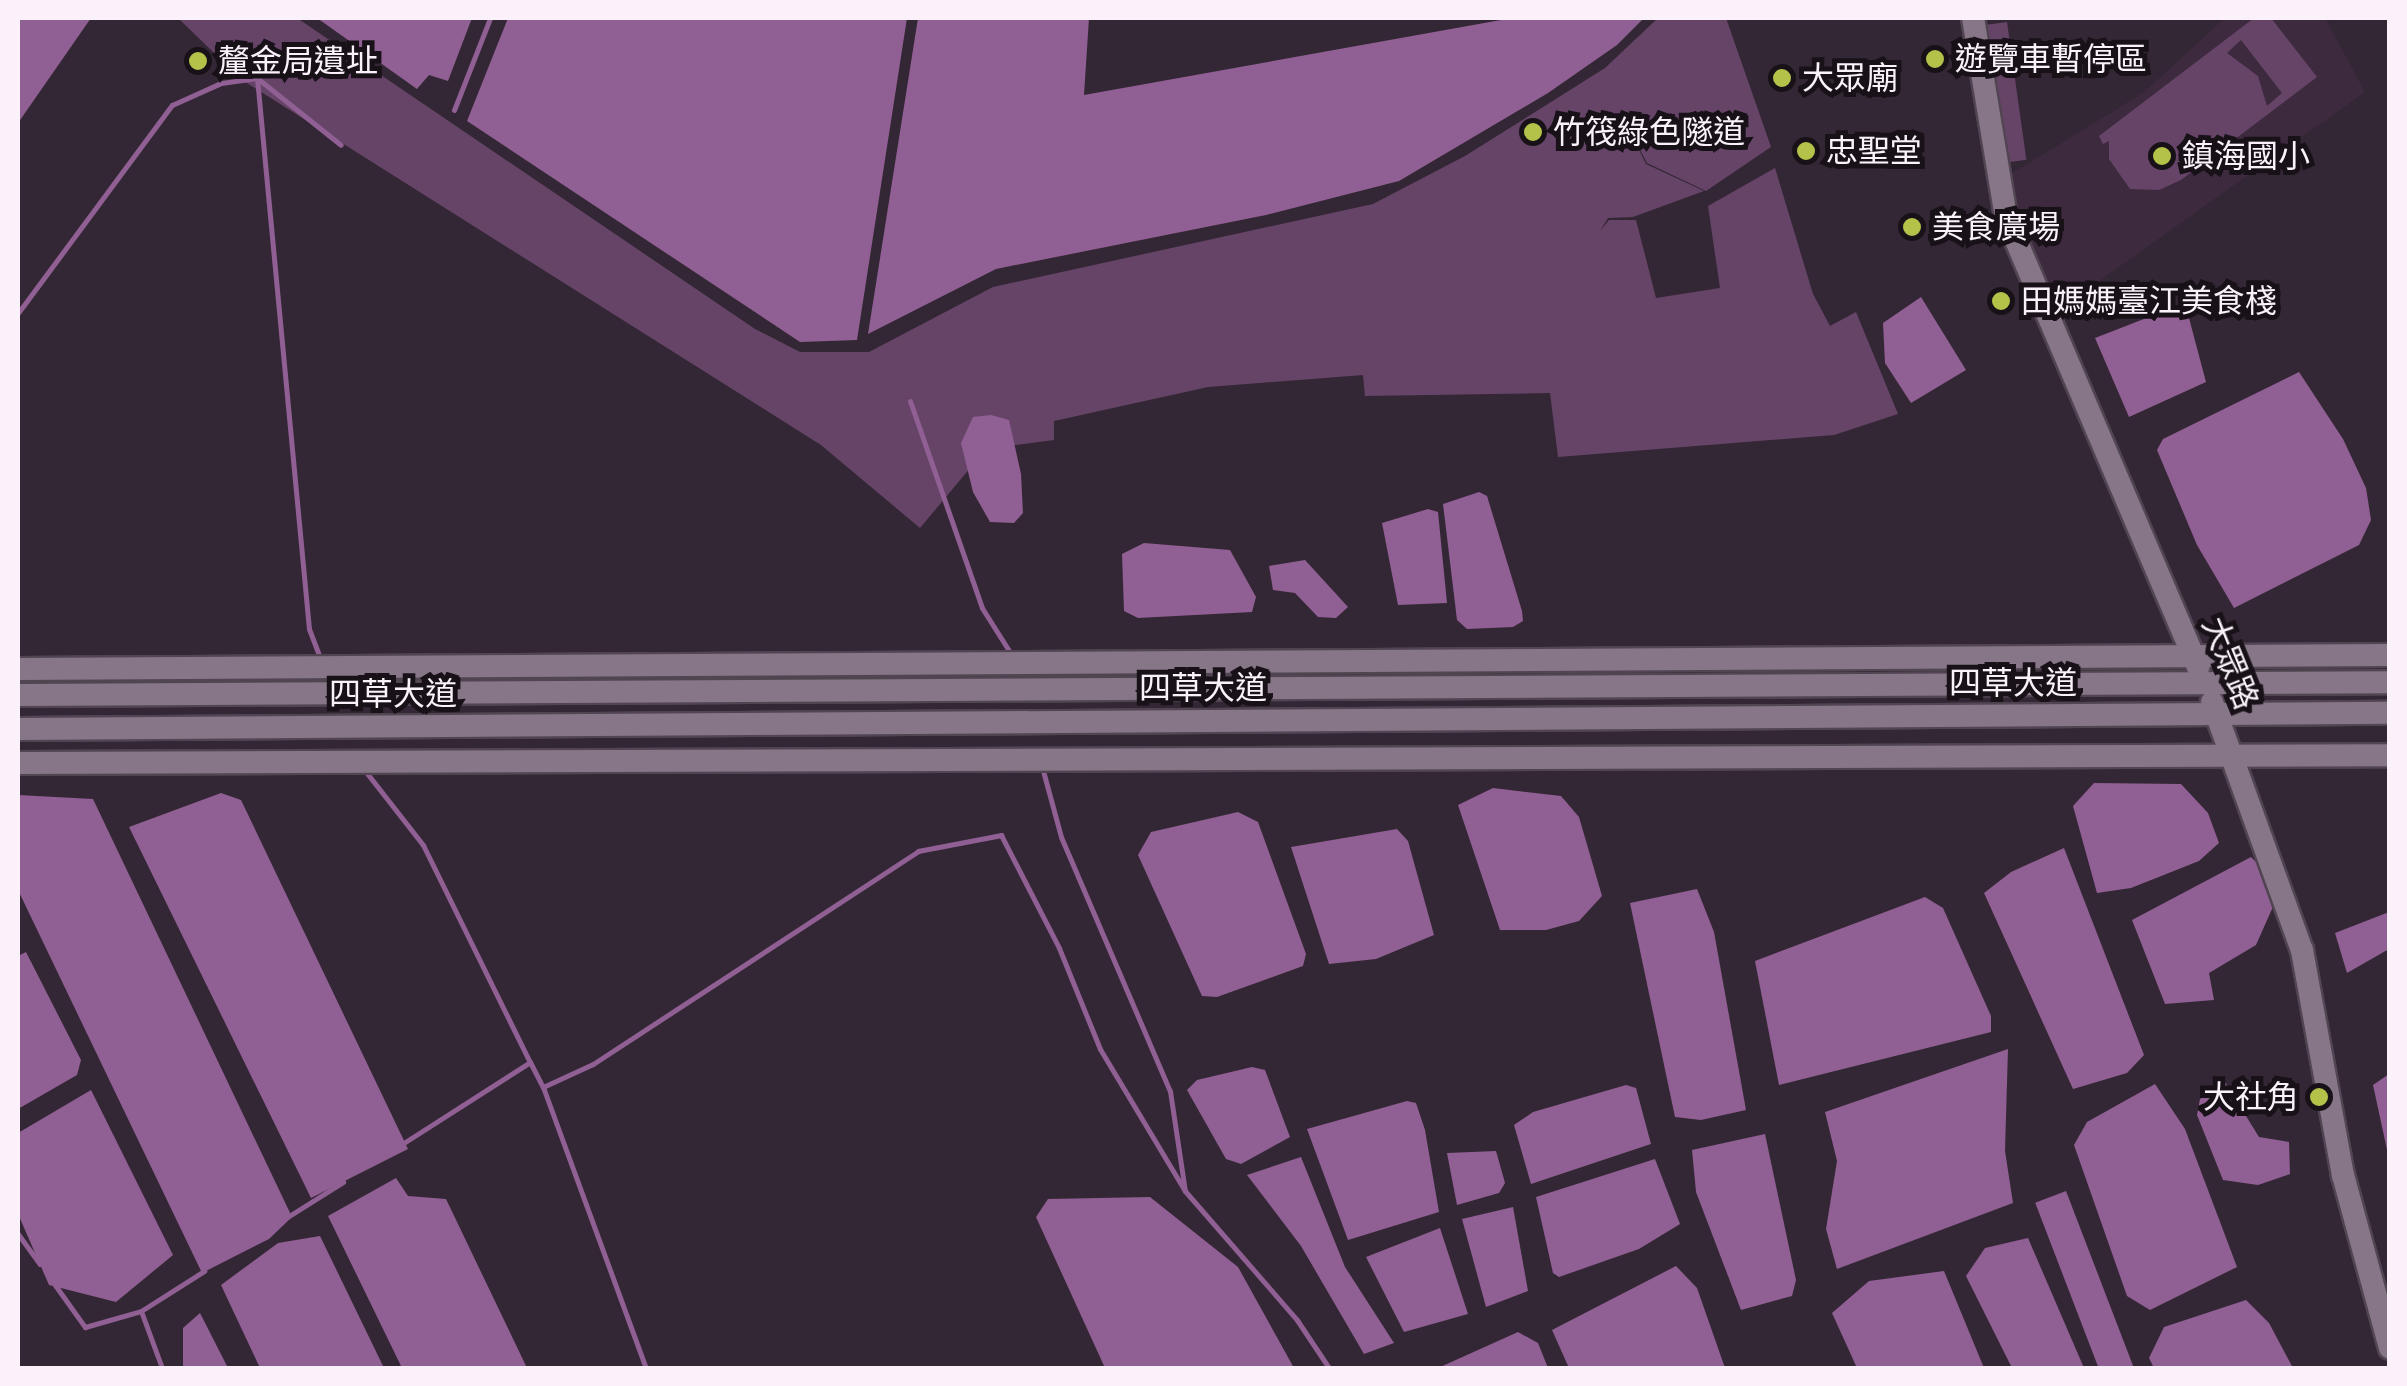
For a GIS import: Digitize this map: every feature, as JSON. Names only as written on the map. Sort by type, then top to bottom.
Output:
[{"type":"street","name":"大眾路","points":[[1972,18],[2006,217],[2217,714],[2302,950],[2342,1175],[2390,1348]]},
{"type":"street","name":"四草大道","points":[[18,669],[2390,655]]},
{"type":"street","name":"四草大道","points":[[18,695],[2390,682]]},
{"type":"street","name":"四草大道","points":[[18,729],[2390,713]]},
{"type":"street","points":[[18,763],[2233,758],[2390,754]]},
{"type":"shaded area","points":[[18,18],[91,18],[18,123]]},
{"type":"shaded area","points":[[178,18],[297,18],[755,329],[800,352],[869,352],[993,287],[1373,204],[1465,156],[1605,68],[1658,18],[1726,18],[1771,147],[1706,191],[1647,163],[1626,123],[1646,164],[1704,191],[1633,217],[1608,218],[1600,231],[1609,220],[1636,220],[1656,298],[1720,288],[1708,206],[1775,168],[1813,294],[1830,326],[1856,312],[1898,414],[1834,435],[1558,457],[1550,393],[1365,396],[1363,375],[1208,387],[1054,421],[1054,440],[986,449],[920,528],[821,445],[242,80]]},
{"type":"shaded area","points":[[317,18],[472,18],[448,81],[429,75],[417,89]]},
{"type":"shaded area","points":[[508,18],[907,18],[857,340],[800,342],[467,121]]},
{"type":"shaded area","points":[[918,18],[1089,18],[1084,95],[1512,18],[1644,18],[1617,45],[1548,93],[1399,181],[1266,215],[996,269],[868,334]]},
{"type":"shaded area","name":"鎮海國小","points":[[2225,18],[2325,18],[2365,92],[2061,308],[2022,231],[2008,176],[2143,93]]},
{"type":"shaded area","points":[[2254,18],[2271,18],[2317,77],[2181,180],[2159,190],[2130,189],[2109,159],[2109,141],[2103,144],[2099,136]],"holes":[[[2241,40],[2282,93],[2267,106],[2258,76],[2227,53]]]},
{"type":"shaded area","points":[[2007,22],[2026,160],[2003,163],[1983,25]]},
{"type":"shaded area","points":[[1921,297],[1966,370],[1911,403],[1885,363],[1883,323]]},
{"type":"shaded area","points":[[2185,303],[2206,382],[2129,417],[2095,338]]},
{"type":"shaded area","points":[[2299,372],[2343,439],[2366,488],[2371,520],[2359,545],[2234,608],[2197,545],[2157,450],[2163,439]]},
{"type":"shaded area","points":[[991,415],[1009,420],[1021,474],[1023,513],[1014,523],[990,522],[973,492],[961,443],[973,417]]},
{"type":"shaded area","points":[[1479,492],[1487,496],[1522,611],[1523,621],[1513,627],[1467,629],[1457,620],[1443,504]]},
{"type":"shaded area","points":[[1428,509],[1438,512],[1447,603],[1398,605],[1382,523]]},
{"type":"shaded area","points":[[1144,543],[1230,550],[1256,597],[1252,612],[1138,618],[1124,611],[1122,554]]},
{"type":"shaded area","points":[[1305,560],[1348,607],[1336,618],[1318,617],[1295,593],[1273,590],[1269,566]]},
{"type":"shaded area","points":[[2094,783],[2181,784],[2208,813],[2219,843],[2199,861],[2131,888],[2097,893],[2073,806]]},
{"type":"shaded area","points":[[1493,788],[1561,796],[1579,817],[1602,896],[1579,921],[1546,930],[1500,930],[1458,805]]},
{"type":"shaded area","points":[[221,793],[241,800],[408,1149],[311,1198],[129,827]]},
{"type":"shaded area","points":[[18,795],[93,799],[292,1217],[269,1239],[202,1273],[18,890]]},
{"type":"shaded area","points":[[1238,812],[1258,822],[1306,954],[1303,966],[1217,997],[1202,996],[1138,855],[1151,832]]},
{"type":"shaded area","points":[[1397,829],[1408,841],[1434,935],[1376,959],[1329,964],[1291,847]]},
{"type":"shaded area","points":[[2064,848],[2144,1055],[2127,1073],[2073,1089],[1984,893],[2011,872]]},
{"type":"shaded area","points":[[2251,857],[2271,877],[2272,909],[2256,945],[2209,973],[2214,1000],[2165,1004],[2132,920]]},
{"type":"shaded area","points":[[1697,889],[1714,932],[1746,1110],[1701,1120],[1675,1117],[1630,903]]},
{"type":"shaded area","points":[[1925,897],[1943,908],[1991,1016],[1991,1032],[1779,1085],[1755,961]]},
{"type":"shaded area","points":[[2389,912],[2389,949],[2347,973],[2335,933]]},
{"type":"shaded area","points":[[26,952],[81,1060],[77,1075],[18,1109],[18,956]]},
{"type":"shaded area","points":[[2008,1049],[2005,1151],[2013,1203],[1837,1269],[1826,1229],[1837,1161],[1825,1112]]},
{"type":"shaded area","points":[[1252,1067],[1265,1070],[1290,1137],[1241,1164],[1226,1159],[1187,1090],[1197,1080]]},
{"type":"shaded area","points":[[2389,1074],[2389,1159],[2373,1085]]},
{"type":"shaded area","points":[[2225,1082],[2259,1137],[2289,1142],[2290,1174],[2258,1185],[2223,1180],[2197,1115],[2200,1099]]},
{"type":"shaded area","points":[[2155,1084],[2185,1129],[2237,1267],[2150,1310],[2127,1296],[2074,1145],[2087,1122]]},
{"type":"shaded area","points":[[1626,1085],[1636,1088],[1651,1144],[1531,1184],[1514,1125],[1533,1112]]},
{"type":"shaded area","points":[[91,1090],[173,1255],[116,1302],[49,1285],[18,1214],[18,1133]]},
{"type":"shaded area","points":[[1407,1101],[1416,1103],[1425,1130],[1439,1212],[1348,1240],[1307,1129]]},
{"type":"shaded area","points":[[1765,1134],[1796,1280],[1792,1296],[1741,1310],[1696,1192],[1692,1150]]},
{"type":"shaded area","points":[[1496,1151],[1505,1183],[1499,1193],[1457,1205],[1447,1153]]},
{"type":"shaded area","points":[[1301,1157],[1345,1267],[1394,1343],[1364,1354],[1301,1246],[1247,1175]]},
{"type":"shaded area","points":[[1655,1159],[1680,1224],[1639,1249],[1559,1277],[1553,1273],[1536,1197]]},
{"type":"shaded area","points":[[396,1178],[408,1196],[446,1199],[527,1368],[402,1368],[328,1216]]},
{"type":"shaded area","points":[[2066,1191],[2134,1368],[2099,1368],[2035,1203]]},
{"type":"shaded area","points":[[1150,1197],[1238,1267],[1294,1368],[1105,1368],[1036,1217],[1048,1199]]},
{"type":"shaded area","points":[[1513,1207],[1528,1291],[1486,1307],[1462,1219]]},
{"type":"shaded area","points":[[1440,1228],[1468,1314],[1404,1332],[1366,1257]]},
{"type":"shaded area","points":[[320,1236],[384,1368],[260,1368],[221,1285],[278,1243]]},
{"type":"shaded area","points":[[2028,1238],[2084,1368],[2012,1368],[1966,1276],[1985,1248]]},
{"type":"shaded area","points":[[1676,1266],[1697,1288],[1725,1368],[1569,1368],[1552,1330]]},
{"type":"shaded area","points":[[1944,1271],[1984,1368],[1857,1368],[1832,1313],[1869,1281]]},
{"type":"shaded area","points":[[2246,1300],[2269,1323],[2293,1368],[2154,1368],[2149,1358],[2164,1327]]},
{"type":"shaded area","points":[[200,1313],[228,1368],[183,1368],[183,1328]]},
{"type":"shaded area","points":[[1518,1332],[1538,1343],[1548,1368],[1438,1368]]},
{"type":"waterway","points":[[454,110],[490,18]]},
{"type":"waterway","points":[[257,78],[309,629],[320,657]]},
{"type":"waterway","points":[[18,313],[172,105],[221,83],[257,78],[341,145]]},
{"type":"waterway","points":[[910,401],[982,608],[1013,657]]},
{"type":"waterway","points":[[1042,767],[1061,837],[1170,1091],[1185,1191],[1297,1320],[1329,1368]]},
{"type":"waterway","points":[[366,772],[423,845],[530,1062]]},
{"type":"waterway","points":[[402,1144],[530,1062],[543,1087],[593,1064],[918,851],[1001,835],[1059,948],[1100,1049],[1185,1191]]},
{"type":"waterway","points":[[543,1087],[646,1368]]},
{"type":"waterway","points":[[289,1216],[343,1182]]},
{"type":"waterway","points":[[18,1234],[40,1264]]},
{"type":"waterway","points":[[55,1285],[85,1327],[141,1311],[204,1271]]},
{"type":"waterway","points":[[141,1311],[162,1368]]},
{"type":"place","name":"遊覽車暫停區","points":[[1935,59]]},
{"type":"place","name":"釐金局遺址","points":[[198,61]]},
{"type":"place","name":"大眾廟","points":[[1782,78]]},
{"type":"place","name":"竹筏綠色隧道","points":[[1533,132]]},
{"type":"place","name":"忠聖堂","points":[[1806,151]]},
{"type":"place","name":"鎮海國小","points":[[2162,156]]},
{"type":"place","name":"美食廣場","points":[[1912,227]]},
{"type":"place","name":"田媽媽臺江美食棧","points":[[2001,301]]},
{"type":"place","name":"大社角","points":[[2319,1097]]}]
